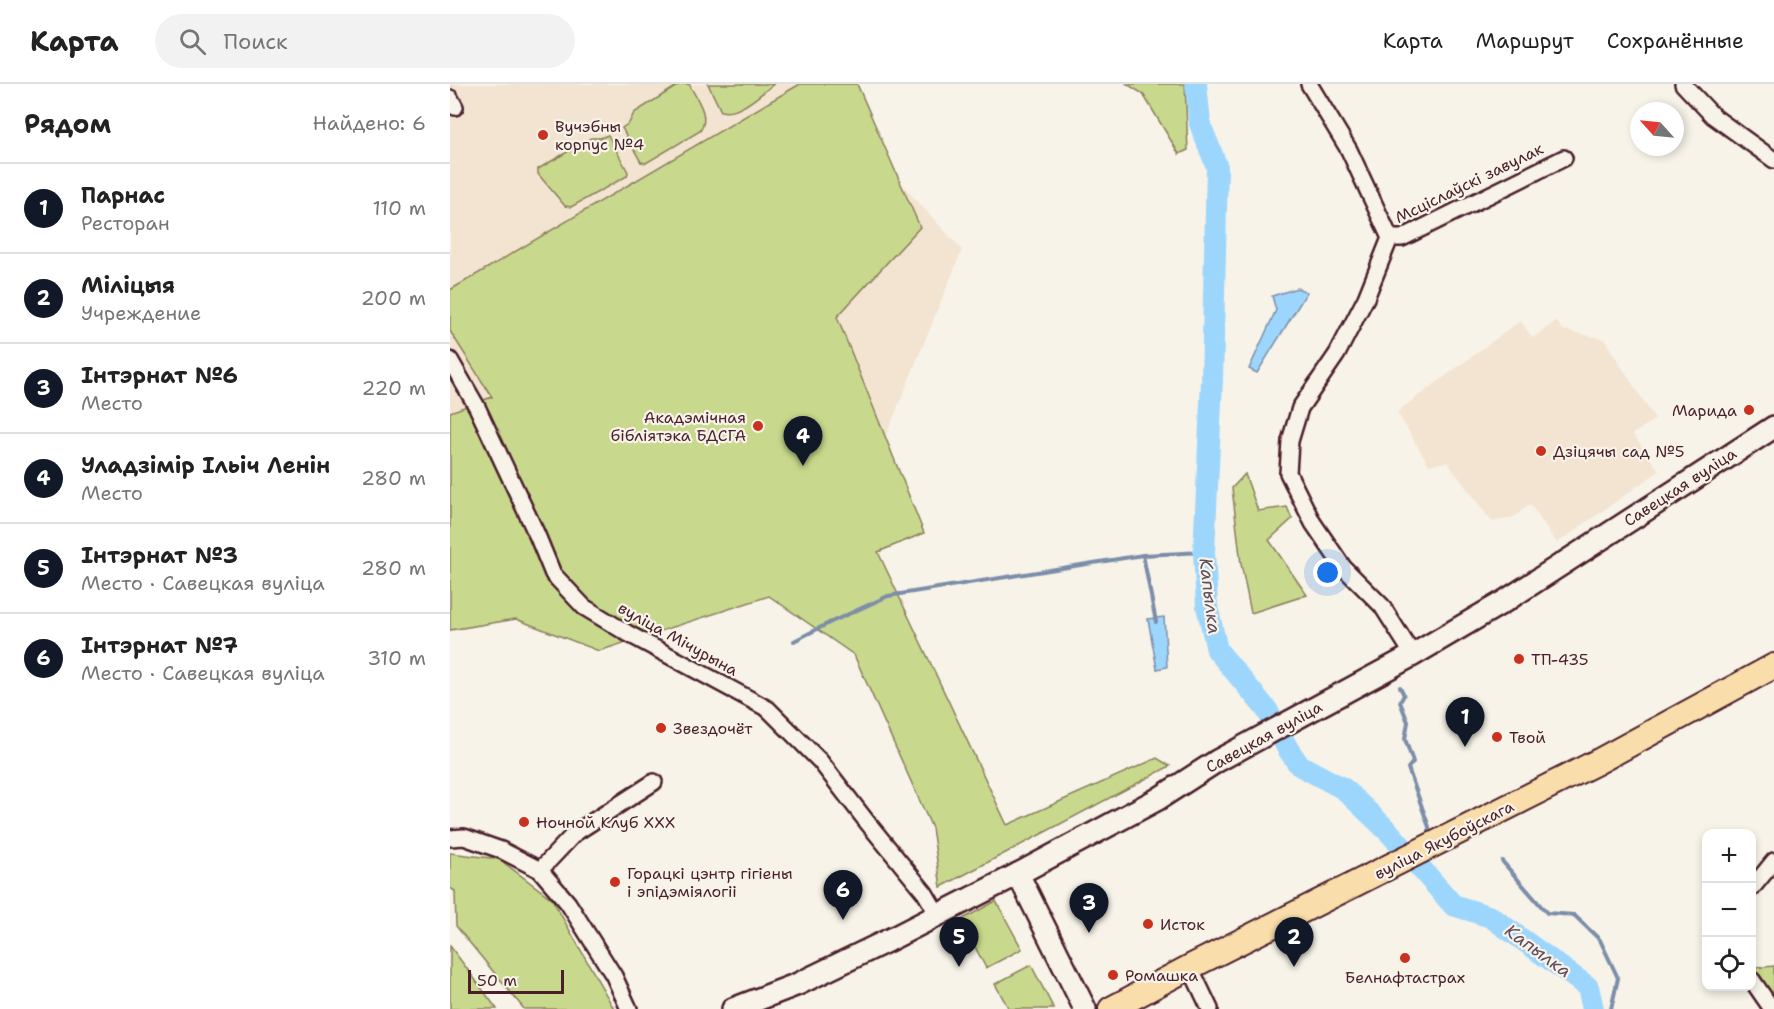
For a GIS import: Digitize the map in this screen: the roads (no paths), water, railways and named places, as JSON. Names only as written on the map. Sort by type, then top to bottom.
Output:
[{"type":"main road","name":"Савецкая вуліца","points":[[733,1009],[798,984],[938,915],[1158,799],[1217,761],[1413,655],[1505,602],[1774,427]]},
{"type":"main road","name":"вуліца Якубоўскага","points":[[1112,1009],[1190,967],[1597,762],[1774,666]]},
{"type":"main road","points":[[1018,874],[1084,1009]]},
{"type":"street","name":"Мсціслаўскі завулак","points":[[1309,84],[1349,150],[1390,238],[1366,298],[1337,354],[1300,408],[1290,441],[1288,473],[1313,523],[1343,567],[1382,606],[1413,655]]},
{"type":"street","points":[[1683,84],[1713,116],[1774,160]]},
{"type":"street","name":"Мсціслаўскі завулак","points":[[1390,238],[1402,238],[1564,158]]},
{"type":"street","name":"вуліца Мічурына","points":[[450,360],[477,407],[553,574],[584,607],[627,633],[768,709],[820,761],[925,892],[938,915]]},
{"type":"street","points":[[540,870],[575,833],[654,782]]},
{"type":"street","points":[[450,838],[464,837],[501,850],[540,870],[568,903],[614,976],[629,1009]]},
{"type":"street","points":[[1756,883],[1774,861]]},
{"type":"street","points":[[1190,967],[1210,1009]]},
{"type":"street","points":[[1756,986],[1772,1009]]},
{"type":"water","points":[[1297,288],[1307,292],[1257,373],[1249,369],[1276,310],[1272,296]]},
{"type":"water","points":[[1164,617],[1167,667],[1157,669],[1148,619]]},
{"type":"waterway","name":"Капылка","points":[[1196,84],[1200,124],[1217,167],[1212,381],[1204,552],[1207,606],[1217,650],[1267,710],[1299,765],[1344,789],[1389,832],[1453,905],[1491,917],[1588,987],[1593,1009]]},
{"type":"waterway","points":[[794,641],[888,596],[1143,555],[1204,552]]},
{"type":"waterway","points":[[1143,555],[1156,622]]},
{"type":"waterway","points":[[1400,687],[1404,695],[1400,702],[1408,722],[1405,739],[1413,762],[1408,768],[1429,827],[1429,836]]},
{"type":"waterway","points":[[1426,874],[1427,858]]},
{"type":"waterway","points":[[1502,861],[1547,913],[1574,915],[1600,940],[1618,978],[1611,1009]]},
{"type":"place","name":"Вучэбны корпус №4","points":[[543,135]]},
{"type":"place","name":"Марида","points":[[1749,410]]},
{"type":"place","name":"Акадэмічная бібліятэка БДСГА","points":[[758,426]]},
{"type":"place","name":"Дзіцячы сад №5","points":[[1541,451]]},
{"type":"place","name":"Уладзімір Ільіч Ленін","points":[[803,466]]},
{"type":"place","name":"ТП-435","points":[[1519,659]]},
{"type":"place","name":"Звездочёт","points":[[661,728]]},
{"type":"place","name":"Твой","points":[[1497,737]]},
{"type":"place","name":"Парнас","points":[[1465,747]]},
{"type":"place","name":"Ночной Клуб ХХХ","points":[[524,822]]},
{"type":"place","name":"Горацкі цэнтр гігіены і эпідэміялогіі","points":[[615,882]]},
{"type":"place","name":"Інтэрнат №7","points":[[843,920]]},
{"type":"place","name":"Исток","points":[[1148,924]]},
{"type":"place","name":"Інтэрнат №6","points":[[1089,933]]},
{"type":"place","name":"Белнафтастрах","points":[[1405,958]]},
{"type":"place","name":"Інтэрнат №3","points":[[959,967]]},
{"type":"place","name":"Міліцыя","points":[[1294,967]]},
{"type":"place","name":"Ромашка","points":[[1113,975]]}]
